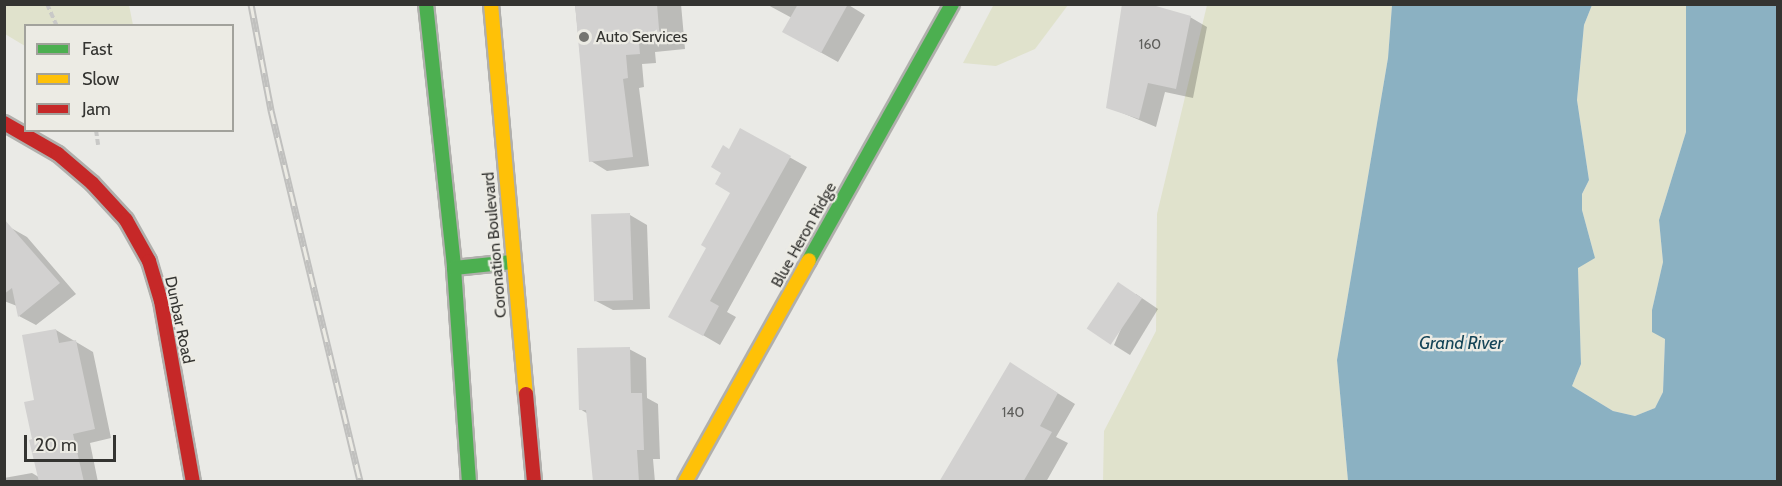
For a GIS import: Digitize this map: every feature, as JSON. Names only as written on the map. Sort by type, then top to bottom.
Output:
[{"type":"main road","points":[[426,4],[454,268],[469,482]]},
{"type":"main road","name":"Coronation Boulevard","points":[[491,4],[512,261],[534,482]]},
{"type":"main road","name":"Blue Heron Ridge","points":[[685,482],[952,4]]},
{"type":"main road","name":"Dunbar Road","points":[[4,123],[58,154],[92,183],[126,220],[148,261],[161,301],[193,482]]},
{"type":"main road","points":[[454,268],[512,261]]},
{"type":"path","points":[[46,4],[56,24]]},
{"type":"path","points":[[96,132],[98,147]]},
{"type":"green space","points":[[5,4],[129,5],[133,24],[24,24],[24,45],[5,34]]},
{"type":"green space","points":[[994,4],[1068,5],[1035,49],[996,66],[963,63]]},
{"type":"green space","points":[[1207,5],[1392,5],[1388,58],[1337,360],[1348,481],[1103,482],[1104,431],[1156,331],[1157,214]]},
{"type":"green space","points":[[1592,5],[1686,5],[1686,132],[1659,220],[1663,262],[1652,310],[1665,338],[1663,392],[1655,408],[1635,416],[1613,411],[1572,386],[1581,364],[1578,268],[1594,254],[1582,210],[1582,194],[1589,180],[1577,100],[1584,25]]},
{"type":"water","name":"Grand River","points":[[1392,5],[1592,5],[1584,25],[1577,100],[1589,180],[1582,194],[1582,210],[1595,258],[1578,268],[1581,364],[1572,386],[1613,411],[1635,416],[1655,408],[1663,392],[1665,339],[1652,332],[1652,310],[1663,262],[1659,220],[1686,132],[1686,5],[1777,5],[1777,481],[1348,481],[1337,360],[1388,58]]},
{"type":"building","points":[[575,4],[657,4],[660,41],[639,43],[640,54],[626,55],[628,78],[623,79],[633,157],[589,162]]},
{"type":"building","points":[[798,4],[848,4],[821,53],[782,32]]},
{"type":"building","points":[[1122,4],[1149,4],[1191,16],[1176,89],[1148,83],[1139,119],[1106,108]]},
{"type":"building","points":[[740,128],[791,156],[710,301],[719,306],[703,336],[668,317],[706,248],[701,245],[730,193],[715,184],[721,173],[711,167],[723,145],[729,149]]},
{"type":"building","points":[[630,213],[633,300],[594,301],[591,214]]},
{"type":"building","points":[[4,219],[60,283],[18,317],[12,288],[4,294]]},
{"type":"building","points":[[1118,282],[1142,298],[1111,345],[1087,328]]},
{"type":"building","points":[[56,329],[59,343],[76,340],[95,429],[73,434],[84,482],[39,482],[29,440],[32,439],[24,402],[34,400],[22,335]]},
{"type":"building","points":[[630,347],[631,393],[642,393],[644,450],[637,450],[639,482],[593,482],[586,410],[579,410],[577,348]]},
{"type":"building","points":[[1010,362],[1058,393],[1040,426],[1052,432],[1023,482],[939,482]]},
{"type":"railway","points":[[251,4],[271,110],[360,482]]},
{"type":"traffic: fast","points":[[426,4],[454,268],[469,482]]},
{"type":"traffic: fast","points":[[809,260],[952,4]]},
{"type":"traffic: fast","points":[[454,268],[512,262]]},
{"type":"traffic: slow","points":[[491,4],[526,394]]},
{"type":"traffic: slow","points":[[685,482],[809,260]]},
{"type":"traffic: jam","points":[[4,123],[58,154],[92,183],[126,220],[149,261],[161,301],[193,482]]},
{"type":"traffic: jam","points":[[526,394],[534,482]]},
{"type":"place","name":"Auto Services","points":[[584,37]]}]
